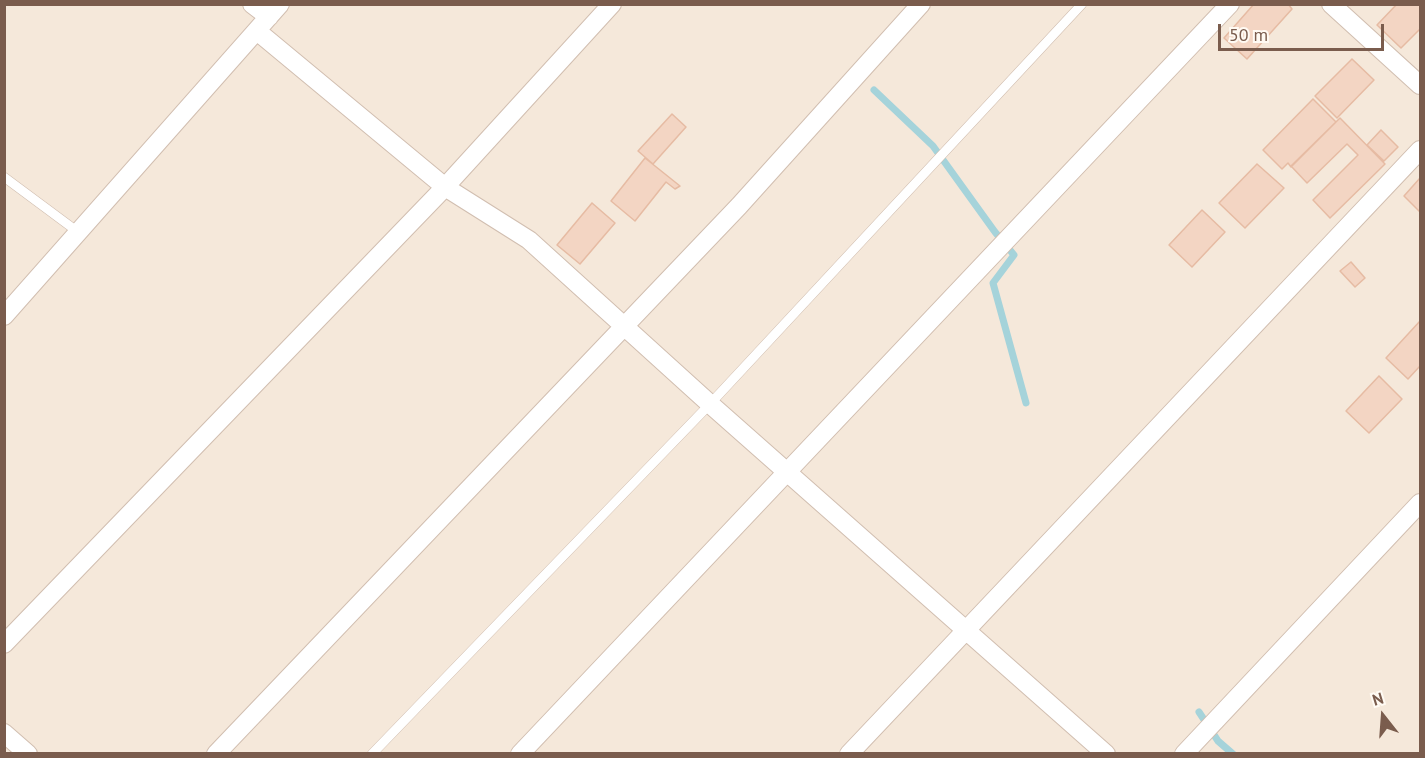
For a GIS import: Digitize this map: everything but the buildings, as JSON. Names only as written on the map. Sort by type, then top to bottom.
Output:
[{"type":"street","points":[[252,4],[445,187],[529,240],[710,404],[1106,753]]},
{"type":"street","points":[[4,644],[445,187],[612,4]]},
{"type":"street","points":[[216,753],[739,206],[921,4]]},
{"type":"street","points":[[520,753],[1230,4]]},
{"type":"street","points":[[1331,4],[1420,85]]},
{"type":"street","points":[[4,315],[268,17]]},
{"type":"street","points":[[849,753],[1420,150]]},
{"type":"street","points":[[1184,753],[1420,503]]},
{"type":"street","points":[[4,733],[28,753]]},
{"type":"lane","points":[[372,753],[710,404],[1082,4]]},
{"type":"lane","points":[[4,177],[78,232]]},
{"type":"shaded area","points":[[5,5],[1420,5],[1420,753],[5,753]]},
{"type":"waterway","points":[[874,90],[933,146],[1014,255],[993,283],[1026,403]]},
{"type":"waterway","points":[[1199,712],[1218,741],[1233,754]]}]
